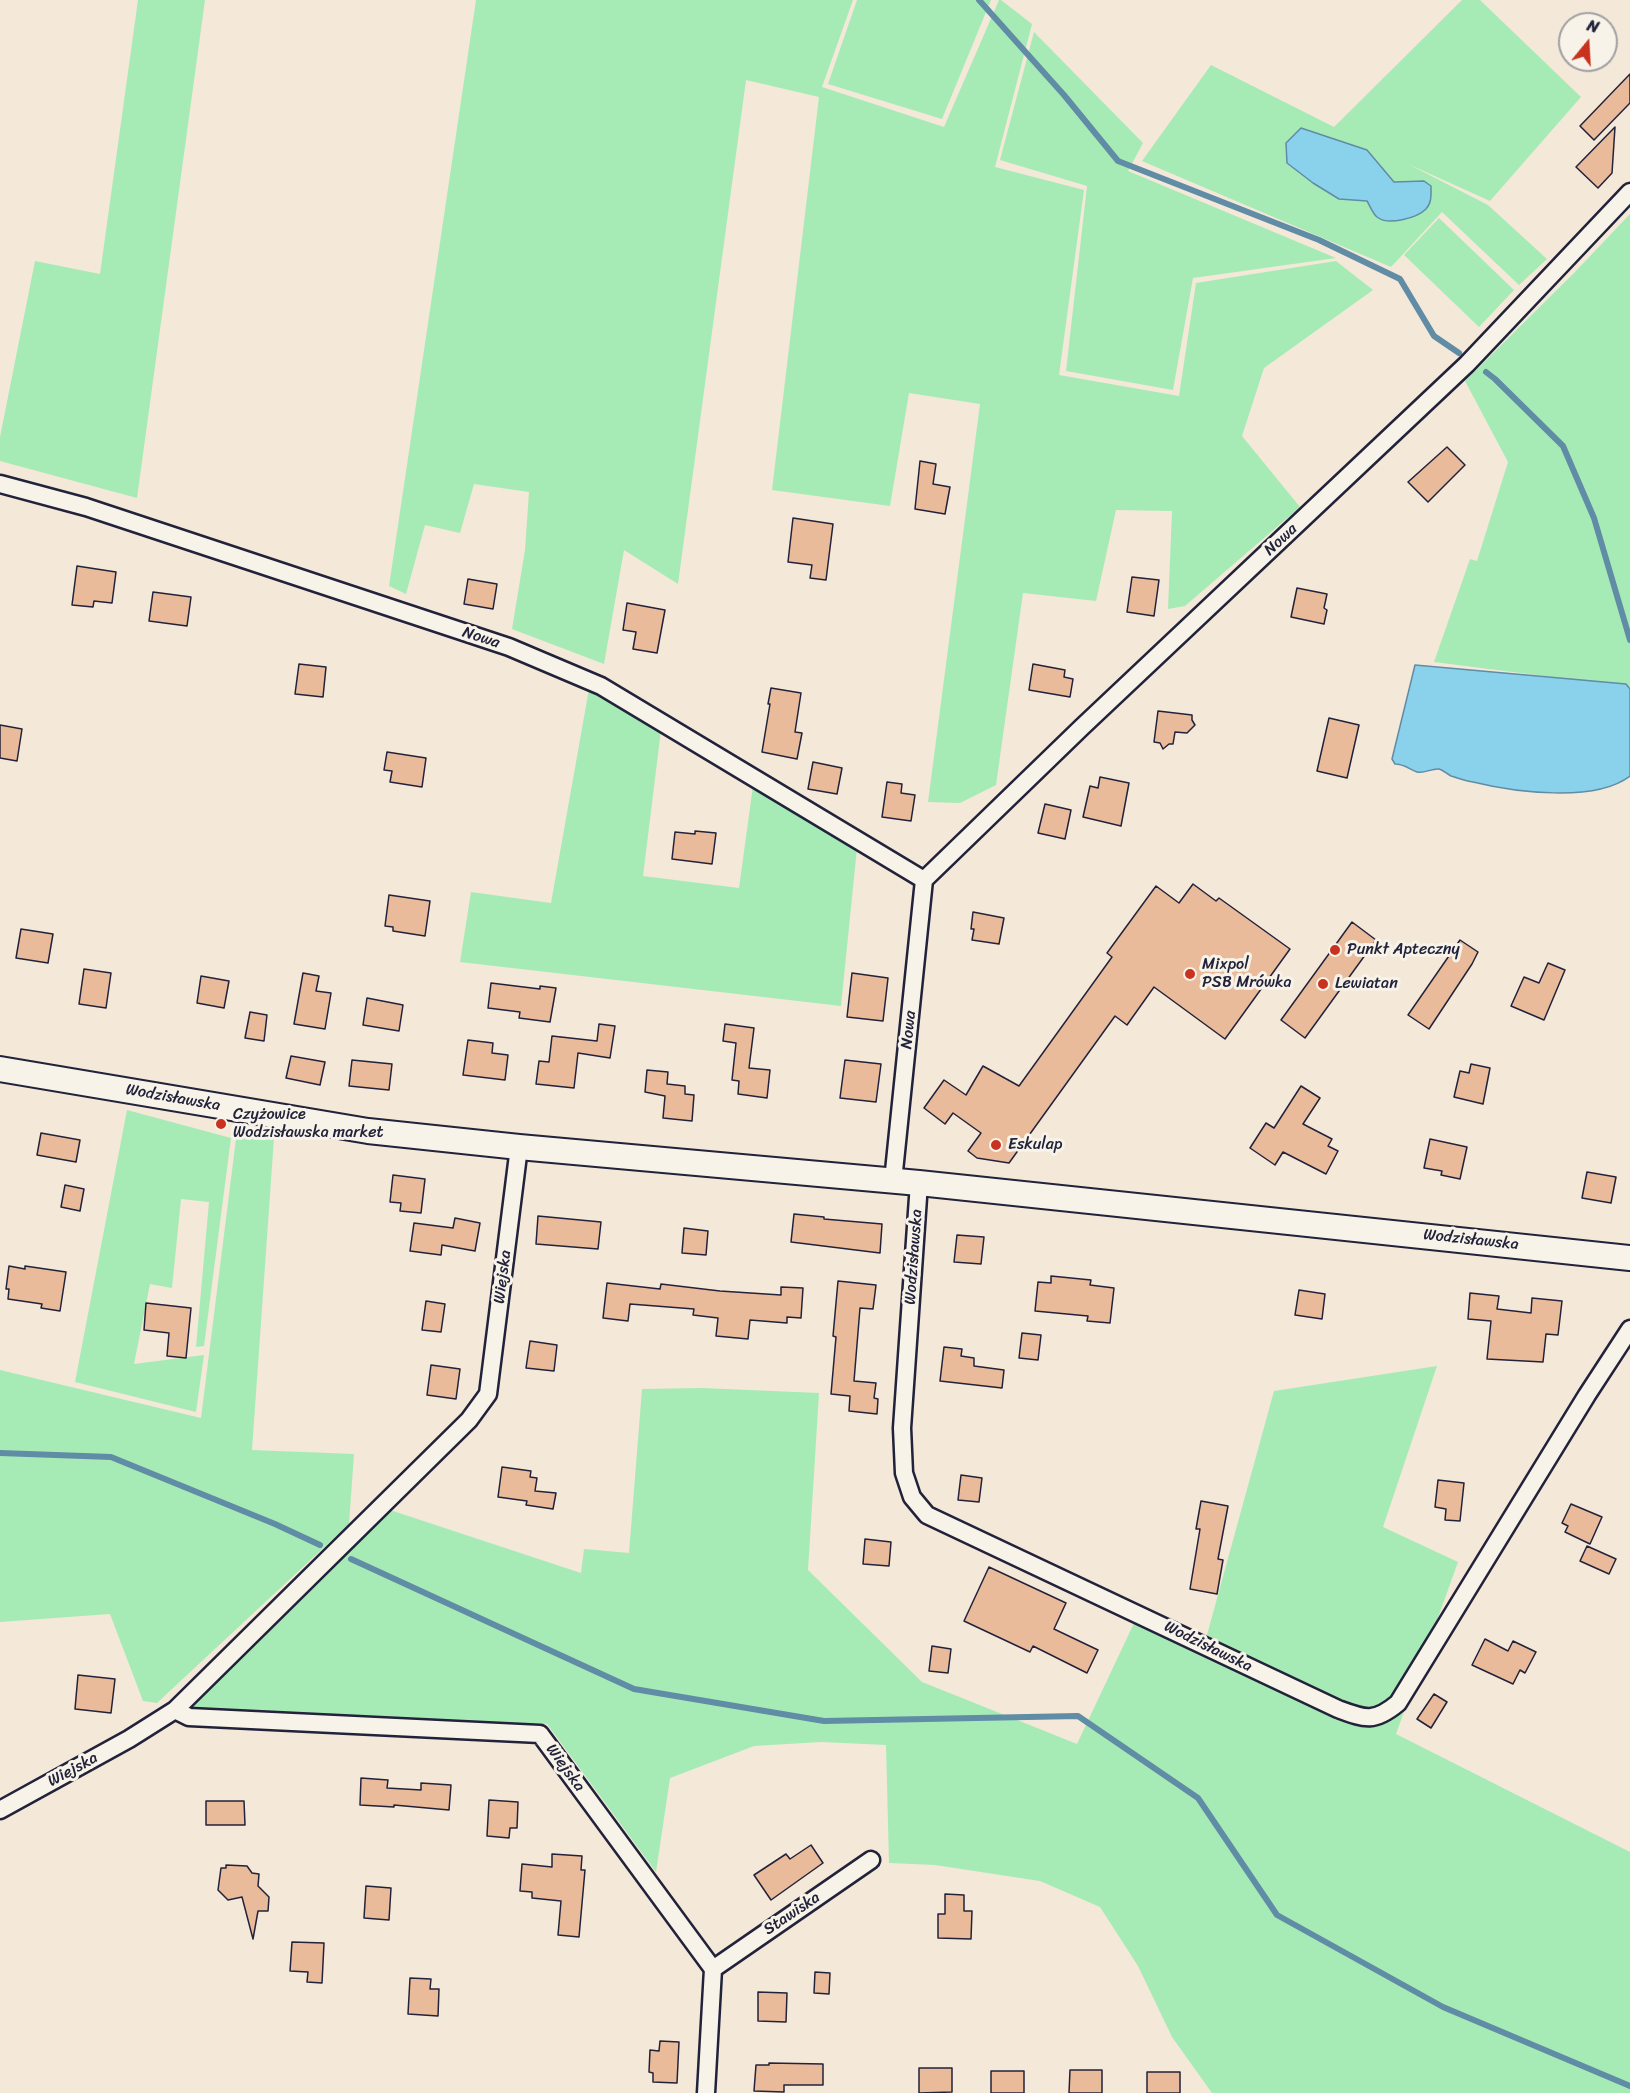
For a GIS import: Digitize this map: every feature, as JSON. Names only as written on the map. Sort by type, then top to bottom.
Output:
[{"type":"street","name":"Nowa","points":[[893,1181],[924,880],[1082,727],[1467,364],[1630,192]]},
{"type":"street","name":"Nowa","points":[[0,488],[86,507],[509,647],[601,686],[924,880]]},
{"type":"street","name":"Wodzisławska","points":[[0,1069],[368,1131],[919,1183],[1630,1258]]},
{"type":"street","name":"Wiejska","points":[[0,1810],[129,1739],[175,1710],[469,1420],[488,1394],[519,1147]]},
{"type":"street","name":"Wodzisławska","points":[[919,1183],[902,1428],[904,1473],[912,1497],[927,1515],[1363,1719],[1384,1715],[1398,1703],[1630,1329]]},
{"type":"street","name":"Wiejska","points":[[175,1710],[189,1717],[540,1734],[713,1968]]},
{"type":"street","name":"Stawiska","points":[[713,1968],[871,1860]]},
{"type":"street","points":[[706,2093],[713,1968]]},
{"type":"green space","points":[[138,0],[205,0],[137,498],[0,461],[0,437],[35,261],[100,274]]},
{"type":"green space","points":[[476,0],[853,0],[822,87],[944,127],[999,0],[1001,0],[1032,24],[995,167],[1084,190],[1059,375],[1179,396],[1196,283],[1336,261],[1373,290],[1264,368],[1242,436],[1300,507],[1185,606],[1168,609],[1172,511],[1116,510],[1096,601],[1023,593],[996,785],[960,803],[928,802],[980,404],[909,393],[890,506],[772,490],[819,97],[746,80],[678,584],[624,550],[604,664],[512,629],[525,550],[529,492],[474,484],[460,533],[425,525],[406,594],[389,586]]},
{"type":"green space","points":[[857,0],[991,0],[942,119],[828,84]]},
{"type":"green space","points":[[1462,0],[1480,0],[1581,97],[1490,201],[1408,164],[1488,205],[1547,259],[1519,285],[1442,212],[1391,267],[1142,161],[1211,65],[1334,127]]},
{"type":"green space","points":[[1034,32],[1143,143],[1128,171],[1336,258],[1193,278],[1173,390],[1066,371],[1087,186],[1000,160]]},
{"type":"green space","points":[[1630,214],[1630,687],[1434,662],[1470,559],[1477,561],[1508,462],[1465,381]]},
{"type":"green space","points":[[1439,218],[1514,290],[1479,327],[1404,255]]},
{"type":"green space","points":[[589,689],[661,730],[643,876],[739,888],[753,786],[857,848],[841,1006],[460,962],[471,892],[551,903]]},
{"type":"green space","points":[[127,1110],[231,1138],[204,1346],[196,1347],[209,1202],[181,1199],[172,1288],[150,1284],[134,1364],[204,1355],[196,1412],[75,1382]]},
{"type":"green space","points":[[237,1131],[274,1138],[252,1450],[354,1454],[349,1524],[157,1703],[143,1701],[110,1614],[0,1622],[0,1370],[201,1418]]},
{"type":"green space","points":[[1437,1366],[1383,1527],[1458,1562],[1396,1734],[1630,1852],[1630,2093],[1212,2093],[1172,2037],[1138,1966],[1100,1907],[1040,1881],[935,1865],[889,1863],[886,1745],[821,1742],[754,1746],[670,1778],[656,1872],[547,1724],[211,1711],[192,1707],[387,1509],[581,1573],[584,1549],[629,1553],[642,1389],[702,1388],[819,1393],[808,1570],[922,1682],[1077,1744],[1135,1621],[1202,1653],[1274,1391]]},
{"type":"water","points":[[1301,128],[1367,150],[1394,182],[1424,181],[1431,186],[1428,207],[1409,218],[1395,221],[1382,220],[1376,216],[1367,201],[1339,199],[1313,183],[1287,163],[1286,143]]},
{"type":"water","points":[[1415,665],[1626,684],[1630,689],[1630,776],[1596,790],[1531,792],[1468,781],[1451,776],[1439,769],[1420,772],[1395,764],[1392,759]]},
{"type":"building","points":[[1630,74],[1630,103],[1594,140],[1580,126]]},
{"type":"building","points":[[1615,127],[1612,173],[1598,188],[1576,167]]},
{"type":"building","points":[[1447,447],[1465,465],[1428,502],[1408,482]]},
{"type":"building","points":[[920,461],[936,464],[933,484],[950,487],[945,514],[915,509]]},
{"type":"building","points":[[793,518],[833,524],[826,580],[810,578],[812,565],[788,562]]},
{"type":"building","points":[[77,566],[116,572],[112,603],[94,601],[93,607],[72,605]]},
{"type":"building","points":[[1132,577],[1159,580],[1154,616],[1127,612]]},
{"type":"building","points":[[468,579],[497,584],[493,609],[464,604]]},
{"type":"building","points":[[1297,588],[1327,594],[1324,624],[1291,617]]},
{"type":"building","points":[[153,592],[191,597],[187,626],[149,621]]},
{"type":"building","points":[[627,603],[665,610],[657,653],[633,649],[636,632],[623,630]]},
{"type":"building","points":[[299,664],[326,667],[323,697],[295,694]]},
{"type":"building","points":[[1033,664],[1065,670],[1064,677],[1073,679],[1070,697],[1029,690]]},
{"type":"building","points":[[771,688],[801,693],[795,732],[802,733],[797,759],[762,752]]},
{"type":"building","points":[[1158,711],[1192,715],[1195,725],[1187,733],[1175,732],[1173,744],[1163,749],[1160,743],[1154,742]]},
{"type":"building","points":[[1329,718],[1359,725],[1347,778],[1317,771]]},
{"type":"building","points":[[0,725],[22,729],[17,761],[0,758]]},
{"type":"building","points":[[387,752],[426,758],[422,787],[390,782],[392,771],[384,770]]},
{"type":"building","points":[[813,762],[842,768],[837,794],[808,789]]},
{"type":"building","points":[[1100,777],[1129,783],[1121,826],[1083,817],[1090,786],[1098,788]]},
{"type":"building","points":[[887,782],[902,784],[901,793],[915,795],[911,821],[882,817]]},
{"type":"building","points":[[1045,804],[1071,810],[1065,839],[1038,833]]},
{"type":"building","points":[[695,831],[716,833],[712,864],[672,859],[675,832],[695,834]]},
{"type":"building","points":[[1193,884],[1216,901],[1219,898],[1290,949],[1225,1039],[1154,987],[1127,1025],[1115,1016],[1009,1163],[977,1158],[968,1151],[981,1133],[953,1113],[945,1124],[924,1108],[944,1080],[966,1095],[983,1066],[1019,1086],[1112,957],[1107,953],[1156,886],[1179,903]]},
{"type":"building","points":[[389,895],[430,901],[425,936],[393,931],[393,927],[385,926]]},
{"type":"building","points":[[973,912],[1004,918],[999,944],[972,940]]},
{"type":"building","points":[[1352,922],[1376,940],[1305,1038],[1281,1020]]},
{"type":"building","points":[[21,929],[53,934],[48,963],[16,958]]},
{"type":"building","points":[[1460,940],[1478,952],[1429,1029],[1408,1015]]},
{"type":"building","points":[[1548,963],[1565,970],[1544,1020],[1511,1006],[1524,977],[1539,983]]},
{"type":"building","points":[[84,969],[111,973],[106,1008],[79,1004]]},
{"type":"building","points":[[303,973],[319,976],[316,991],[331,993],[325,1029],[294,1024]]},
{"type":"building","points":[[852,973],[888,978],[883,1021],[847,1017]]},
{"type":"building","points":[[201,976],[229,981],[224,1008],[197,1003]]},
{"type":"building","points":[[491,983],[540,989],[540,986],[556,988],[550,1022],[519,1018],[520,1012],[488,1008]]},
{"type":"building","points":[[367,998],[403,1005],[399,1031],[363,1025]]},
{"type":"building","points":[[250,1012],[267,1015],[264,1041],[245,1038]]},
{"type":"building","points":[[599,1024],[615,1026],[610,1058],[578,1053],[574,1088],[536,1084],[539,1061],[549,1062],[552,1036],[597,1041]]},
{"type":"building","points":[[725,1024],[754,1028],[749,1068],[770,1070],[767,1098],[738,1094],[739,1081],[732,1080],[736,1043],[723,1041]]},
{"type":"building","points":[[468,1040],[493,1043],[492,1053],[508,1055],[505,1080],[463,1075]]},
{"type":"building","points":[[291,1056],[325,1062],[320,1085],[286,1078]]},
{"type":"building","points":[[352,1060],[392,1064],[389,1090],[349,1086]]},
{"type":"building","points":[[845,1060],[881,1064],[876,1102],[840,1098]]},
{"type":"building","points":[[1471,1064],[1490,1068],[1483,1104],[1454,1097],[1460,1071],[1469,1073]]},
{"type":"building","points":[[647,1070],[668,1072],[667,1084],[685,1086],[685,1094],[694,1095],[692,1121],[663,1118],[665,1096],[645,1092]]},
{"type":"building","points":[[1301,1086],[1320,1098],[1303,1124],[1332,1139],[1328,1146],[1338,1151],[1326,1174],[1283,1152],[1275,1165],[1250,1148],[1266,1123],[1274,1128]]},
{"type":"building","points":[[41,1133],[80,1140],[76,1162],[37,1155]]},
{"type":"building","points":[[1430,1139],[1467,1147],[1460,1179],[1441,1175],[1442,1171],[1424,1168]]},
{"type":"building","points":[[1587,1172],[1616,1177],[1611,1203],[1582,1198]]},
{"type":"building","points":[[393,1175],[425,1179],[421,1213],[400,1211],[401,1203],[390,1202]]},
{"type":"building","points":[[65,1185],[84,1189],[80,1211],[61,1207]]},
{"type":"building","points":[[794,1214],[882,1224],[880,1253],[791,1242]]},
{"type":"building","points":[[538,1216],[601,1222],[598,1249],[536,1244]]},
{"type":"building","points":[[455,1218],[480,1223],[475,1251],[442,1245],[441,1255],[410,1251],[414,1223],[453,1228]]},
{"type":"building","points":[[684,1228],[708,1231],[706,1255],[682,1253]]},
{"type":"building","points":[[957,1235],[984,1237],[981,1264],[954,1262]]},
{"type":"building","points":[[9,1266],[66,1272],[60,1311],[41,1308],[42,1304],[8,1299],[9,1289],[6,1289]]},
{"type":"building","points":[[1051,1276],[1091,1280],[1090,1285],[1114,1288],[1110,1323],[1087,1321],[1088,1316],[1035,1311],[1038,1282],[1051,1283]]},
{"type":"building","points":[[838,1281],[876,1285],[873,1309],[860,1308],[854,1381],[876,1383],[874,1398],[878,1399],[877,1414],[849,1411],[850,1396],[831,1394]]},
{"type":"building","points":[[607,1283],[660,1289],[661,1284],[781,1295],[781,1287],[803,1288],[801,1318],[787,1317],[787,1323],[750,1320],[748,1339],[716,1336],[718,1318],[693,1315],[694,1309],[630,1304],[628,1321],[603,1318]]},
{"type":"building","points":[[1299,1290],[1325,1294],[1322,1319],[1295,1315]]},
{"type":"building","points":[[1470,1293],[1499,1296],[1497,1309],[1531,1313],[1532,1298],[1562,1301],[1558,1335],[1546,1334],[1543,1362],[1487,1359],[1491,1321],[1468,1319]]},
{"type":"building","points":[[426,1301],[445,1304],[441,1332],[422,1330]]},
{"type":"building","points":[[146,1303],[191,1308],[186,1358],[167,1356],[169,1333],[144,1330]]},
{"type":"building","points":[[1022,1333],[1041,1335],[1038,1360],[1019,1358]]},
{"type":"building","points":[[530,1341],[557,1345],[554,1371],[526,1368]]},
{"type":"building","points":[[944,1347],[962,1349],[961,1356],[974,1358],[974,1366],[1004,1370],[1002,1388],[940,1381]]},
{"type":"building","points":[[431,1365],[460,1369],[456,1399],[427,1395]]},
{"type":"building","points":[[502,1467],[531,1471],[530,1477],[537,1478],[535,1491],[556,1493],[553,1509],[526,1505],[527,1501],[498,1497]]},
{"type":"building","points":[[961,1475],[982,1478],[979,1502],[958,1500]]},
{"type":"building","points":[[1438,1480],[1464,1483],[1460,1521],[1445,1520],[1446,1509],[1435,1507]]},
{"type":"building","points":[[1201,1501],[1228,1506],[1218,1559],[1223,1560],[1217,1594],[1190,1589],[1200,1529],[1196,1529]]},
{"type":"building","points":[[1571,1504],[1602,1517],[1590,1544],[1565,1532],[1568,1526],[1562,1523]]},
{"type":"building","points":[[865,1539],[891,1542],[889,1566],[863,1564]]},
{"type":"building","points":[[1587,1546],[1616,1559],[1609,1574],[1580,1561]]},
{"type":"building","points":[[989,1567],[1066,1603],[1054,1629],[1098,1650],[1087,1673],[1033,1646],[1030,1652],[964,1621]]},
{"type":"building","points":[[1485,1639],[1508,1651],[1513,1641],[1536,1652],[1525,1673],[1520,1670],[1513,1684],[1472,1665]]},
{"type":"building","points":[[932,1646],[951,1649],[948,1673],[929,1671]]},
{"type":"building","points":[[78,1675],[115,1679],[111,1713],[75,1709]]},
{"type":"building","points":[[1434,1694],[1447,1702],[1431,1728],[1417,1719]]},
{"type":"building","points":[[361,1778],[388,1780],[387,1788],[421,1790],[421,1783],[451,1785],[449,1810],[394,1805],[394,1807],[360,1805]]},
{"type":"building","points":[[489,1800],[518,1802],[517,1828],[510,1828],[509,1838],[487,1836]]},
{"type":"building","points":[[206,1801],[244,1801],[245,1825],[206,1825]]},
{"type":"building","points":[[811,1845],[823,1863],[771,1900],[754,1875],[786,1854],[790,1859]]},
{"type":"building","points":[[552,1854],[582,1856],[581,1870],[585,1870],[579,1937],[558,1935],[561,1901],[532,1898],[532,1892],[520,1891],[522,1864],[552,1867]]},
{"type":"building","points":[[226,1865],[247,1866],[252,1873],[259,1874],[258,1886],[269,1897],[268,1911],[258,1911],[253,1939],[242,1897],[228,1900],[218,1890],[221,1868],[226,1868]]},
{"type":"building","points":[[366,1886],[391,1888],[389,1920],[364,1918]]},
{"type":"building","points":[[945,1894],[964,1895],[964,1911],[972,1911],[971,1939],[938,1938],[938,1914],[945,1914]]},
{"type":"building","points":[[292,1942],[324,1943],[322,1983],[307,1982],[308,1972],[290,1971]]},
{"type":"building","points":[[815,1972],[830,1973],[829,1994],[814,1993]]},
{"type":"building","points":[[410,1978],[431,1979],[430,1989],[439,1989],[438,2016],[408,2014]]},
{"type":"building","points":[[758,1992],[787,1993],[786,2022],[758,2021]]},
{"type":"building","points":[[660,2041],[679,2042],[677,2083],[653,2082],[653,2073],[649,2072],[650,2050],[659,2051]]},
{"type":"building","points":[[769,2063],[823,2064],[823,2085],[784,2085],[784,2092],[754,2091],[756,2065],[769,2065]]},
{"type":"building","points":[[919,2068],[952,2068],[952,2092],[919,2093]]},
{"type":"building","points":[[1070,2070],[1102,2070],[1102,2093],[1069,2093]]},
{"type":"building","points":[[991,2071],[1024,2071],[1024,2093],[991,2093]]},
{"type":"building","points":[[1147,2072],[1180,2072],[1180,2093],[1147,2093]]},
{"type":"waterway","points":[[979,0],[1064,95],[1118,161],[1319,240],[1400,279],[1434,336],[1459,353]]},
{"type":"waterway","points":[[1486,372],[1563,446],[1594,518],[1630,640]]},
{"type":"waterway","points":[[0,1453],[111,1457],[275,1524],[320,1545]]},
{"type":"waterway","points":[[351,1559],[634,1689],[824,1721],[1078,1716],[1198,1798],[1277,1915],[1443,2007],[1630,2086]]},
{"type":"place","name":"Punkt Apteczny","points":[[1335,950]]},
{"type":"place","name":"Mixpol PSB Mrówka","points":[[1190,974]]},
{"type":"place","name":"Lewiatan","points":[[1323,984]]},
{"type":"place","name":"Czyżowice Wodzisławska market","points":[[221,1124]]},
{"type":"place","name":"Eskulap","points":[[996,1145]]}]
